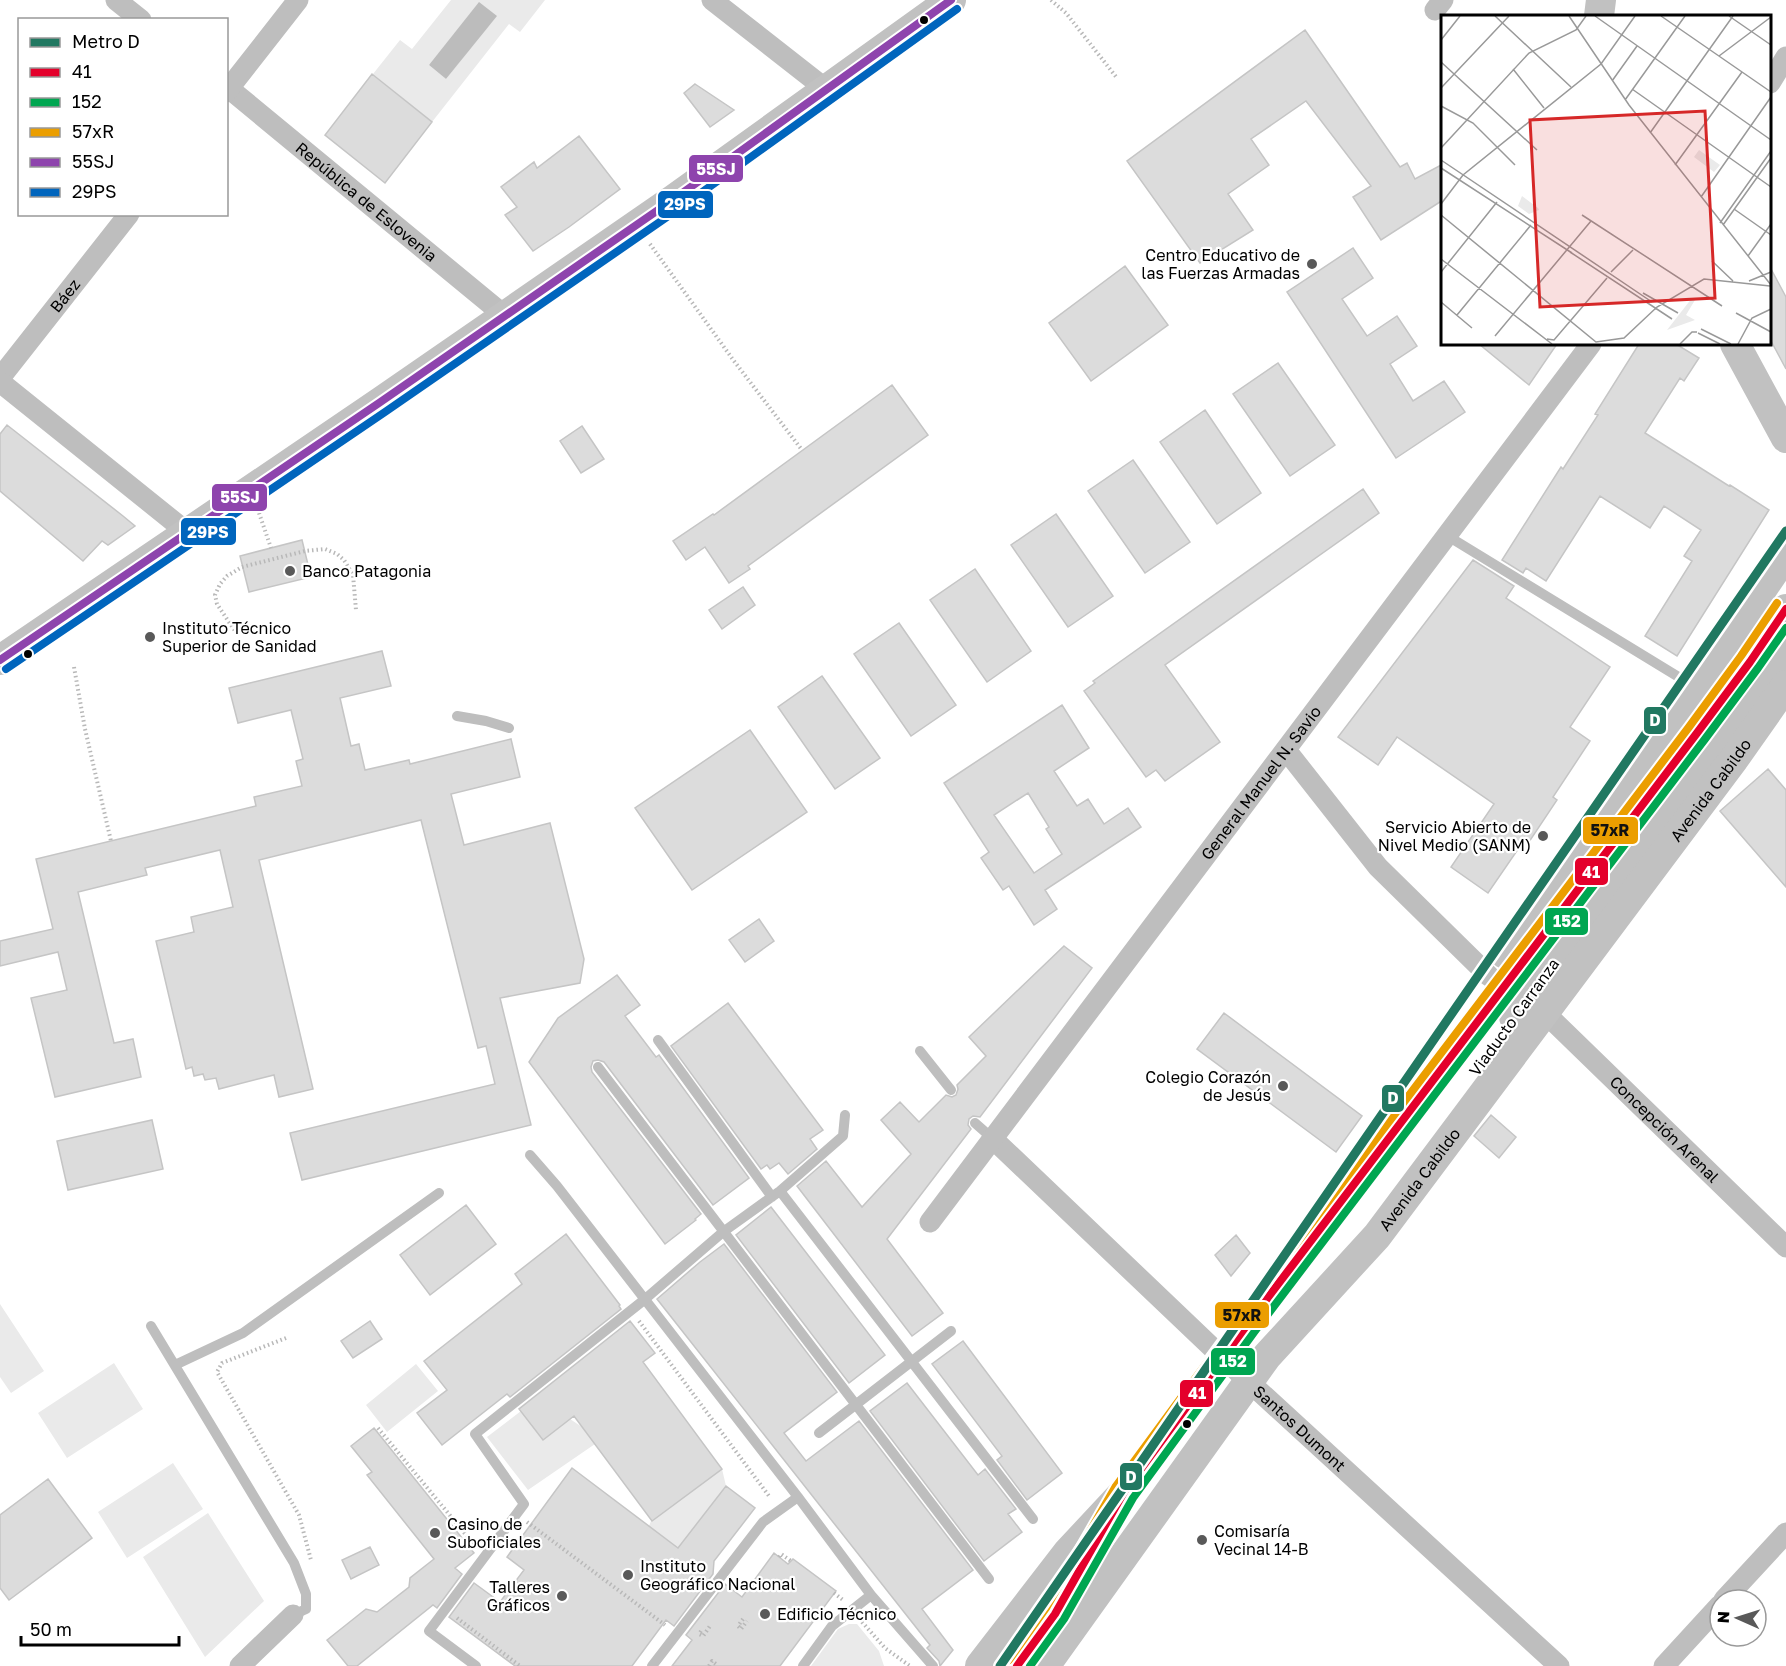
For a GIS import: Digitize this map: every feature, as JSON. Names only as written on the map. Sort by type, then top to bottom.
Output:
[{"type":"main road","points":[[0,660],[505,316],[951,0]]},
{"type":"main road","points":[[1599,15],[1601,0]]},
{"type":"main road","points":[[1736,345],[1786,438]]},
{"type":"main road","points":[[1001,1666],[1069,1575],[1124,1492],[1244,1329],[1348,1166],[1489,976],[1695,687],[1786,554]]},
{"type":"main road","name":"Viaducto Carranza","points":[[1244,1329],[1697,733],[1786,609]]},
{"type":"main road","name":"Viaducto Carranza","points":[[1267,1356],[1786,650]]},
{"type":"main road","name":"Avenida Cabildo","points":[[1045,1666],[1267,1356],[1377,1236],[1734,759],[1786,685]]},
{"type":"main road","points":[[980,1666],[1068,1552],[1124,1492]]},
{"type":"street","points":[[116,0],[138,18]]},
{"type":"street","points":[[228,88],[298,0]]},
{"type":"street","points":[[711,0],[827,90]]},
{"type":"street","points":[[1771,82],[1786,57]]},
{"type":"street","name":"República de Eslovenia","points":[[228,90],[505,316]]},
{"type":"street","name":"Báez","points":[[0,380],[127,216]]},
{"type":"street","name":"General Manuel N. Savio","points":[[930,1222],[1590,345]]},
{"type":"street","points":[[0,380],[188,533]]},
{"type":"street","points":[[1286,750],[1378,867],[1489,976]]},
{"type":"street","name":"Concepción Arenal","points":[[1544,1012],[1786,1247]]},
{"type":"street","name":"Santos Dumont","points":[[993,1138],[1222,1358],[1559,1666]]},
{"type":"street","points":[[1736,1588],[1786,1533]]},
{"type":"street","points":[[240,1666],[293,1615]]},
{"type":"street","points":[[1664,1666],[1708,1618]]},
{"type":"lane","points":[[1446,535],[1695,687]]},
{"type":"lane","points":[[457,716],[509,728]]},
{"type":"lane","points":[[658,1040],[776,1194],[912,1362],[1033,1519]]},
{"type":"lane","points":[[920,1051],[951,1090]]},
{"type":"lane","points":[[598,1067],[988,1579]]},
{"type":"lane","points":[[476,1666],[429,1631],[524,1504],[474,1434],[644,1300],[723,1232],[776,1194],[843,1136],[846,1115]]},
{"type":"lane","points":[[975,1123],[993,1138]]},
{"type":"lane","points":[[530,1155],[557,1186],[871,1595],[933,1666]]},
{"type":"lane","points":[[175,1365],[243,1333],[439,1193]]},
{"type":"lane","points":[[151,1326],[294,1563],[306,1594],[306,1609],[293,1615]]},
{"type":"lane","points":[[819,1433],[951,1331]]},
{"type":"lane","points":[[1017,1666],[1055,1614],[1124,1492]]},
{"type":"lane","points":[[652,1666],[764,1522],[798,1497]]},
{"type":"lane","points":[[803,1666],[832,1626],[871,1595]]},
{"type":"path","points":[[1051,0],[1066,13],[1117,78]]},
{"type":"path","points":[[634,225],[659,254],[675,280],[734,361],[802,450]]},
{"type":"path","points":[[251,490],[271,548]]},
{"type":"path","points":[[237,634],[217,604],[215,595],[220,584],[227,576],[242,567],[305,551],[325,549],[344,560],[353,575],[356,610]]},
{"type":"path","points":[[74,667],[85,729],[111,841]]},
{"type":"path","points":[[631,1310],[769,1496],[762,1506]]},
{"type":"path","points":[[286,1338],[222,1363],[217,1372],[299,1515],[312,1563]]},
{"type":"path","points":[[378,1428],[484,1557]]},
{"type":"path","points":[[516,1514],[677,1634]]},
{"type":"path","points":[[779,1557],[781,1554],[791,1561]]},
{"type":"path","points":[[834,1593],[885,1648],[910,1666]]},
{"type":"path","points":[[462,1611],[456,1618],[520,1666]]},
{"type":"path","points":[[708,1666],[712,1661],[716,1664],[714,1666]]},
{"type":"shaded area","points":[[451,0],[545,0],[520,32],[509,24],[432,122],[373,74],[400,40],[412,49]],"holes":[[[496,15],[446,79],[429,65]]]},
{"type":"shaded area","points":[[479,2],[497,16],[446,79],[429,65]]},
{"type":"shaded area","points":[[0,1304],[44,1371],[11,1393],[0,1377]]},
{"type":"shaded area","points":[[114,1363],[143,1409],[67,1458],[38,1413]]},
{"type":"shaded area","points":[[416,1364],[438,1391],[387,1432],[366,1405]]},
{"type":"shaded area","points":[[521,1411],[570,1419],[582,1427],[595,1444],[528,1490],[487,1437]]},
{"type":"shaded area","points":[[173,1463],[203,1509],[127,1558],[98,1512]]},
{"type":"shaded area","points":[[722,1469],[726,1486],[692,1530],[720,1553],[707,1570],[649,1526],[651,1521]]},
{"type":"shaded area","points":[[208,1513],[264,1601],[205,1657],[143,1557]]},
{"type":"shaded area","points":[[849,1624],[857,1624],[879,1651],[884,1666],[811,1666],[838,1629]]},
{"type":"building","points":[[1305,30],[1400,167],[1407,163],[1415,179],[1441,165],[1441,201],[1381,240],[1353,197],[1371,186],[1306,101],[1251,139],[1269,165],[1228,194],[1253,230],[1200,263],[1127,161]]},
{"type":"building","points":[[372,74],[432,122],[385,183],[325,135]]},
{"type":"building","points":[[695,84],[734,110],[710,127],[684,93]]},
{"type":"building","points":[[579,136],[620,189],[533,251],[505,215],[517,207],[501,187],[534,162],[537,168]]},
{"type":"building","points":[[1353,248],[1373,278],[1342,299],[1367,336],[1397,316],[1417,346],[1390,364],[1413,401],[1444,381],[1465,412],[1396,458],[1287,292]]},
{"type":"building","points":[[1125,266],[1168,325],[1091,381],[1049,323]]},
{"type":"building","points":[[1771,269],[1786,297],[1786,369],[1771,341]]},
{"type":"building","points":[[1480,345],[1556,345],[1529,385]]},
{"type":"building","points":[[1638,345],[1678,345],[1699,358],[1684,381],[1680,378],[1645,433],[1769,510],[1677,656],[1645,636],[1692,561],[1684,556],[1701,530],[1664,506],[1650,528],[1600,496],[1546,581],[1526,568],[1523,573],[1502,560],[1561,467],[1563,469],[1598,415],[1595,414]]},
{"type":"building","points":[[1278,363],[1335,445],[1290,476],[1233,394]]},
{"type":"building","points":[[892,385],[928,435],[748,566],[750,569],[729,583],[705,547],[686,560],[673,541],[714,515]]},
{"type":"building","points":[[1205,410],[1261,493],[1217,524],[1160,442]]},
{"type":"building","points":[[7,425],[135,526],[108,545],[102,541],[83,561],[0,491],[0,434]]},
{"type":"building","points":[[582,426],[604,459],[581,473],[560,441]]},
{"type":"building","points":[[1133,460],[1190,542],[1145,573],[1088,491]]},
{"type":"building","points":[[1363,489],[1379,513],[1165,665],[1220,742],[1165,781],[1156,770],[1146,777],[1084,691],[1095,683],[1093,681]]},
{"type":"building","points":[[1056,514],[1113,596],[1068,627],[1011,545]]},
{"type":"building","points":[[302,540],[311,577],[249,592],[240,556]]},
{"type":"building","points":[[1473,560],[1514,586],[1506,598],[1610,667],[1570,727],[1590,741],[1553,797],[1557,800],[1529,842],[1525,839],[1488,893],[1451,867],[1494,804],[1397,737],[1378,765],[1338,737]]},
{"type":"building","points":[[975,569],[1031,651],[987,682],[930,600]]},
{"type":"building","points":[[743,587],[755,605],[722,629],[709,610]]},
{"type":"building","points":[[899,623],[956,705],[911,736],[854,654]]},
{"type":"building","points":[[382,651],[391,686],[340,698],[351,746],[359,744],[365,770],[409,760],[410,764],[511,739],[520,777],[451,794],[464,845],[550,823],[584,959],[580,983],[500,998],[531,1125],[302,1180],[290,1133],[495,1084],[486,1046],[478,1048],[421,820],[259,860],[313,1089],[279,1097],[274,1075],[219,1089],[216,1078],[205,1080],[203,1074],[194,1076],[192,1067],[186,1069],[156,941],[194,932],[191,917],[233,907],[220,850],[145,868],[147,875],[78,892],[114,1043],[133,1039],[141,1077],[55,1097],[31,998],[67,990],[58,952],[0,966],[0,941],[53,929],[36,859],[256,806],[254,797],[302,786],[296,761],[303,759],[291,710],[238,723],[229,688]]},
{"type":"building","points":[[822,676],[880,758],[835,789],[778,707]]},
{"type":"building","points":[[1062,705],[1089,748],[1054,771],[1077,806],[1088,799],[1104,824],[1128,808],[1141,827],[1045,890],[1057,909],[1034,925],[1009,886],[1003,890],[981,858],[989,852],[944,783]],"holes":[[[1028,793],[1049,827],[1046,829],[1062,854],[1034,873],[994,815]]]},
{"type":"building","points":[[750,730],[807,812],[692,890],[635,808]]},
{"type":"building","points":[[1768,769],[1786,790],[1786,887],[1720,811]]},
{"type":"building","points":[[759,919],[774,941],[745,962],[729,940]]},
{"type":"building","points":[[1064,946],[1092,968],[980,1117],[973,1116],[969,1119],[968,1125],[971,1129],[887,1239],[943,1313],[912,1336],[797,1186],[826,1161],[862,1207],[911,1154],[881,1120],[900,1102],[919,1122],[946,1095],[952,1097],[956,1095],[957,1085],[986,1056],[969,1037]]},
{"type":"building","points":[[617,975],[640,1005],[625,1016],[656,1057],[659,1055],[749,1178],[713,1205],[604,1062],[593,1061],[592,1072],[701,1214],[665,1244],[529,1062],[558,1018]]},
{"type":"building","points":[[728,1003],[823,1130],[810,1139],[817,1149],[788,1174],[779,1163],[770,1169],[767,1165],[761,1169],[671,1046]]},
{"type":"building","points":[[1224,1013],[1362,1116],[1336,1152],[1197,1049]]},
{"type":"building","points":[[1491,1115],[1516,1137],[1499,1158],[1474,1136]]},
{"type":"building","points":[[152,1120],[163,1169],[68,1190],[57,1141]]},
{"type":"building","points":[[466,1205],[496,1244],[430,1295],[400,1255]]},
{"type":"building","points":[[771,1207],[885,1355],[849,1383],[736,1235]]},
{"type":"building","points":[[566,1234],[621,1309],[510,1397],[507,1394],[442,1445],[417,1413],[447,1390],[424,1361],[522,1284],[515,1274]]},
{"type":"building","points":[[1236,1235],[1250,1253],[1231,1276],[1215,1255]]},
{"type":"building","points":[[724,1244],[837,1392],[784,1433],[806,1461],[859,1421],[973,1570],[922,1609],[953,1650],[940,1666],[939,1661],[927,1648],[930,1645],[657,1299]]},
{"type":"building","points":[[370,1321],[382,1339],[353,1358],[341,1341]]},
{"type":"building","points":[[630,1321],[655,1353],[643,1362],[722,1469],[652,1521],[574,1416],[543,1440],[519,1409]]},
{"type":"building","points":[[963,1341],[1062,1473],[1027,1500],[997,1460],[1002,1456],[932,1364]]},
{"type":"building","points":[[907,1383],[978,1475],[985,1469],[1016,1509],[1008,1514],[1022,1532],[984,1561],[870,1411]]},
{"type":"building","points":[[374,1428],[474,1553],[455,1568],[462,1574],[437,1608],[433,1605],[357,1666],[348,1666],[327,1640],[366,1609],[377,1612],[409,1587],[410,1578],[434,1559],[367,1475],[372,1472],[351,1446]]},
{"type":"building","points":[[572,1468],[678,1548],[726,1486],[755,1508],[714,1561],[713,1574],[674,1626],[666,1620],[632,1666],[515,1666],[449,1617],[474,1583],[500,1602],[524,1570],[507,1557]]},
{"type":"building","points":[[48,1479],[92,1538],[9,1600],[0,1588],[0,1515]]},
{"type":"building","points":[[370,1547],[379,1565],[351,1579],[342,1560]]},
{"type":"building","name":"Edificio Técnico","points":[[774,1553],[788,1564],[793,1559],[836,1591],[780,1666],[672,1666],[692,1640],[686,1635],[725,1584],[742,1597]]},
{"type":"metro line","name":"D","points":[[1000,1666],[1786,531]]},
{"type":"transit line","name":"55SJ","points":[[0,660],[379,403],[674,199],[951,0]]},
{"type":"transit line","name":"29PS","points":[[6,669],[385,412],[680,208],[957,9]]},
{"type":"transit line","name":"57xR","points":[[1009,1660],[1046,1608],[1116,1486],[1239,1319],[1689,727],[1777,603]]},
{"type":"transit line","name":"41","points":[[1017,1666],[1055,1614],[1124,1492],[1247,1325],[1697,733],[1786,609]]},
{"type":"transit line","name":"152","points":[[1030,1666],[1064,1619],[1133,1498],[1255,1331],[1705,739],[1786,628]]},
{"type":"place","name":"Centro Educativo de las Fuerzas Armadas","points":[[1312,264]]},
{"type":"place","name":"Banco Patagonia","points":[[290,571]]},
{"type":"place","name":"Instituto Técnico Superior de Sanidad","points":[[150,637]]},
{"type":"place","name":"Servicio Abierto de Nivel Medio (SANM)","points":[[1543,836]]},
{"type":"place","name":"Colegio Corazón de Jesús","points":[[1283,1086]]},
{"type":"place","name":"Casino de Suboficiales","points":[[435,1533]]},
{"type":"place","name":"Comisaría Vecinal 14-B","points":[[1202,1540]]},
{"type":"place","name":"Instituto Geográfico Nacional","points":[[628,1575]]},
{"type":"place","name":"Talleres Gráficos","points":[[562,1596]]},
{"type":"place","name":"Edificio Técnico","points":[[765,1614]]}]
